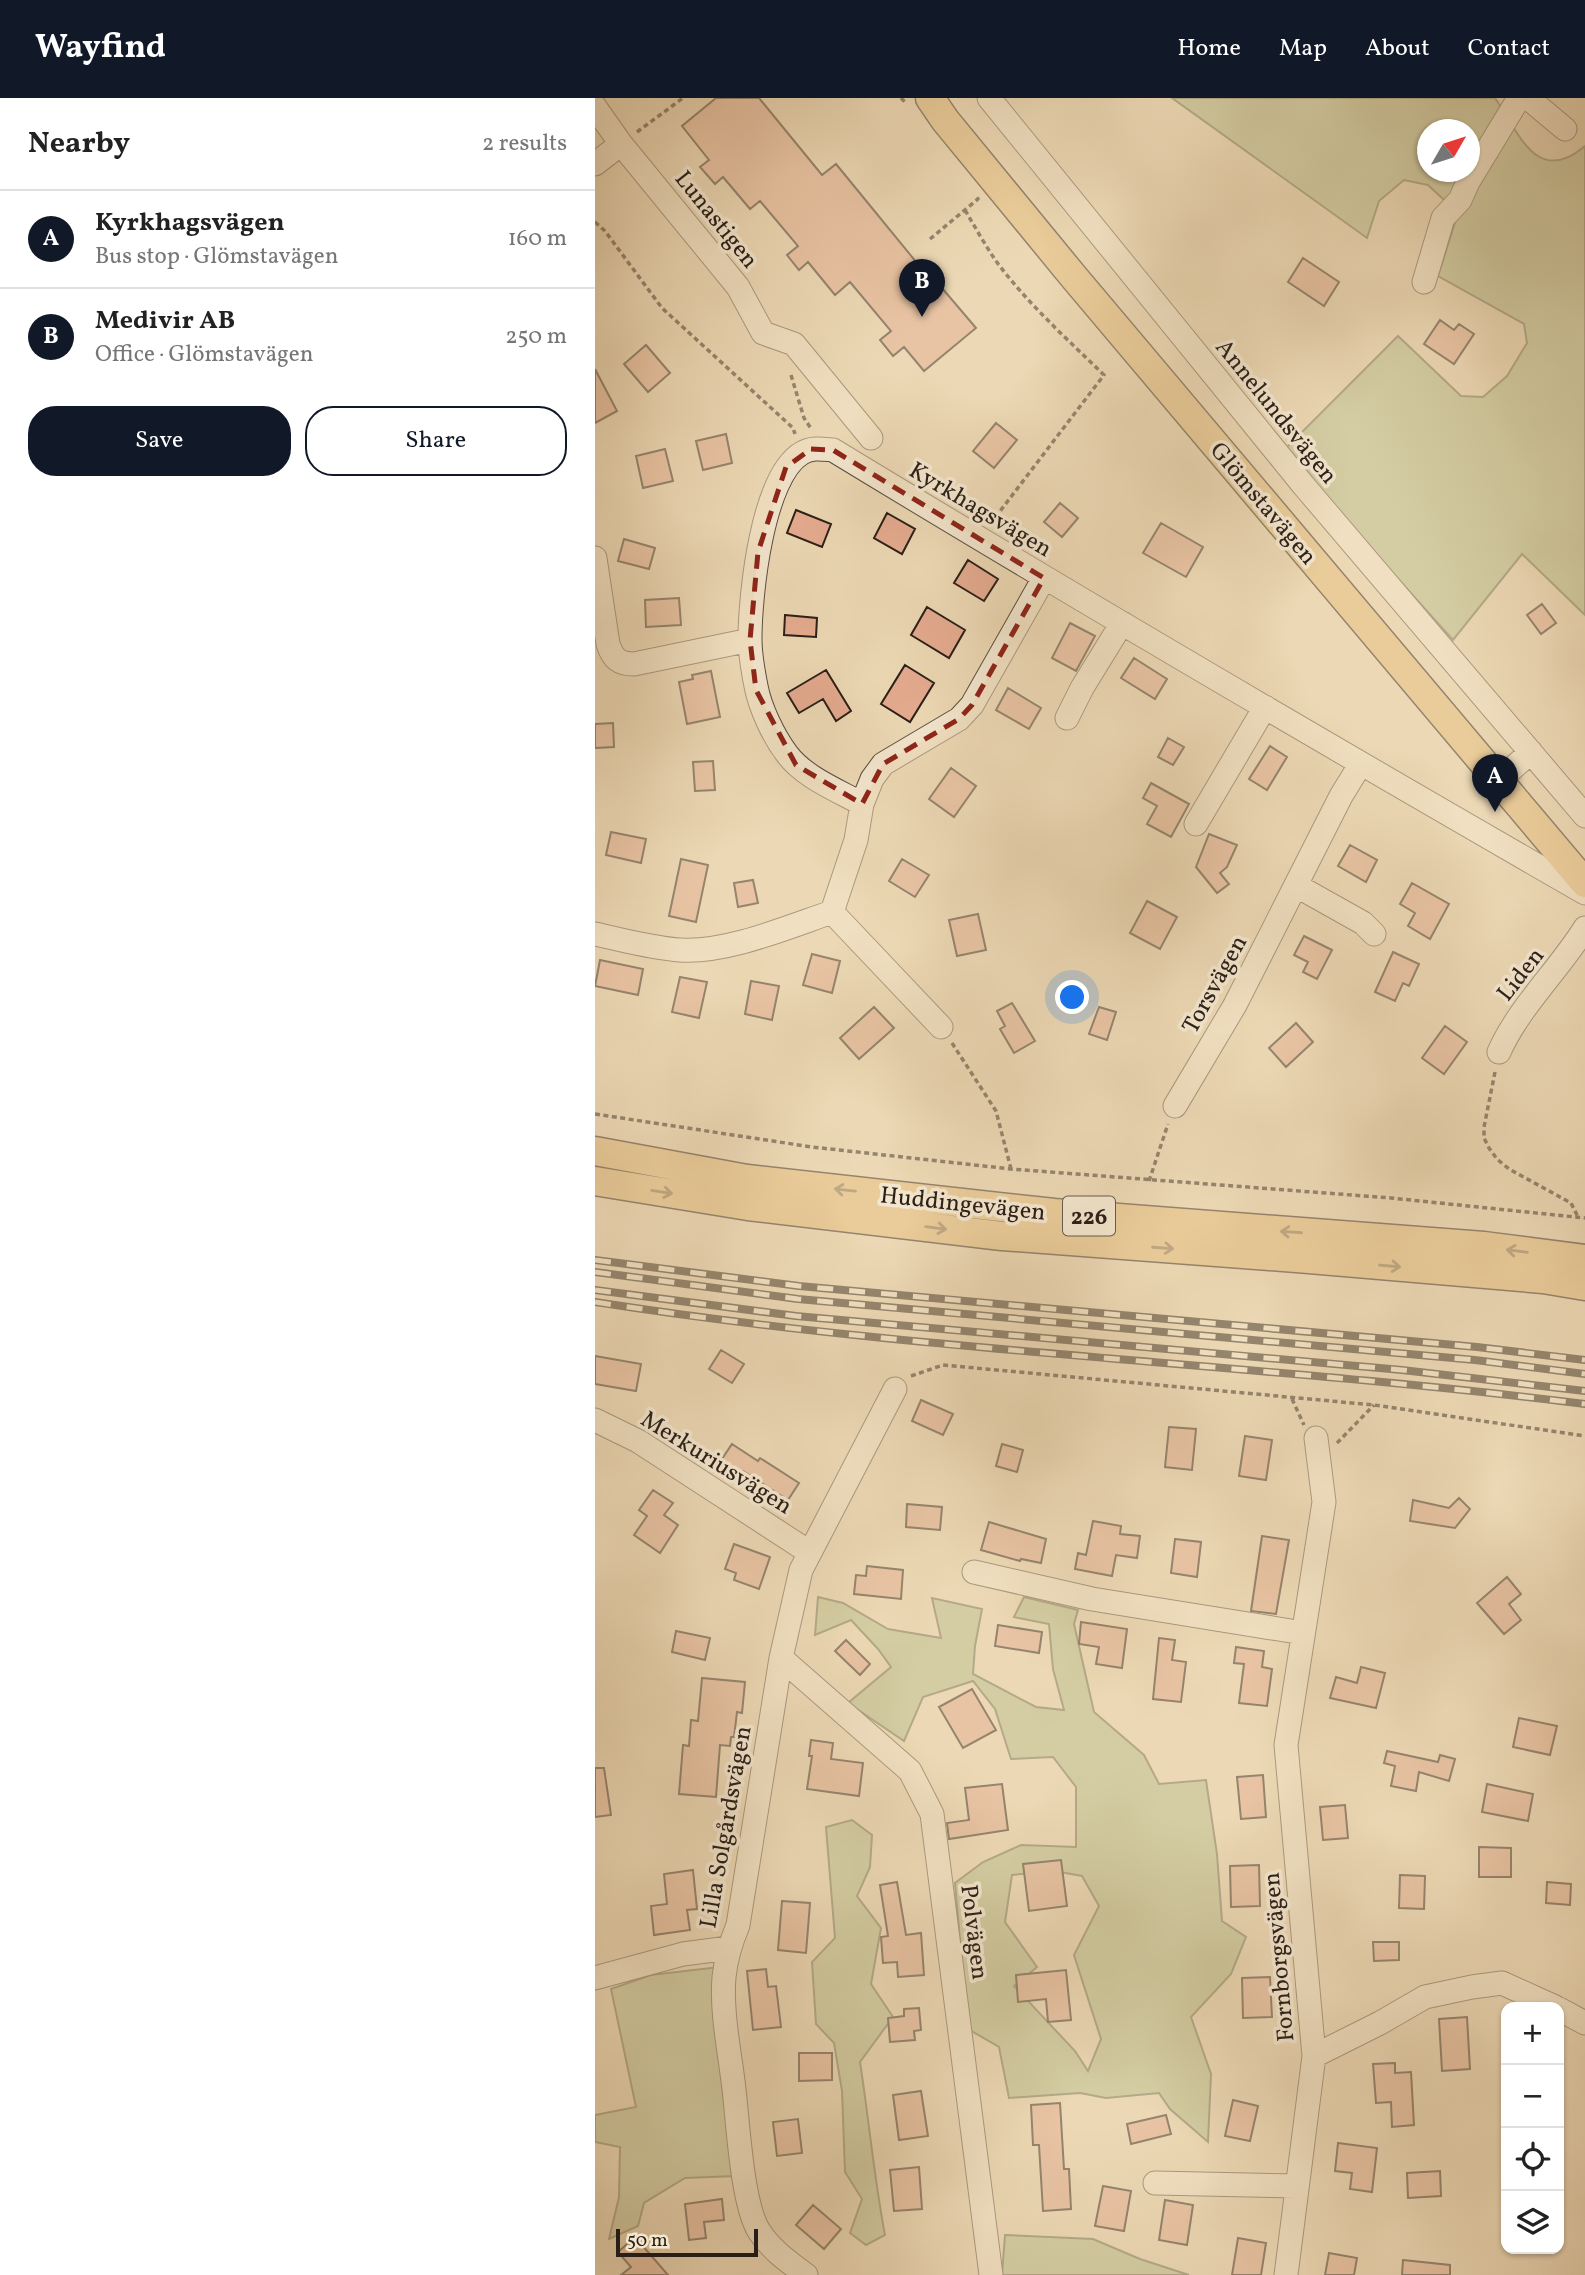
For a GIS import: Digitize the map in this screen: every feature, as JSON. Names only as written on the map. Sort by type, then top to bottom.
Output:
[{"type":"main road","name":"Glömstavägen","points":[[921,98],[937,109],[1585,883]]},
{"type":"main road","name":"Huddingevägen","points":[[595,1151],[747,1179],[1054,1213],[1484,1246],[1585,1259]]},
{"type":"main road","name":"Huddingevägen","points":[[595,1181],[748,1206],[1002,1236],[1543,1279],[1585,1286]]},
{"type":"street","name":"Annelundsvägen","points":[[989,98],[1304,486],[1585,816]]},
{"type":"street","points":[[1424,282],[1443,218],[1460,200],[1519,98]]},
{"type":"street","points":[[1528,98],[1565,128]]},
{"type":"street","name":"Lunastigen","points":[[595,107],[621,144],[738,287],[763,333],[794,344]]},
{"type":"street","points":[[595,164],[621,144]]},
{"type":"street","points":[[794,344],[871,438]]},
{"type":"street","points":[[813,450],[786,467],[766,519],[754,579],[750,640],[756,690],[785,752],[796,765],[862,804]]},
{"type":"street","name":"Kyrkhagsvägen","points":[[813,450],[833,450],[1360,765],[1585,893]]},
{"type":"street","points":[[595,558],[608,644],[614,657],[623,664],[750,640]]},
{"type":"street","points":[[832,912],[856,840],[862,804],[872,779],[883,764],[959,719],[972,705],[1044,578]]},
{"type":"street","points":[[1067,718],[1122,623]]},
{"type":"street","points":[[1196,824],[1265,707]]},
{"type":"street","points":[[1498,781],[1531,752]]},
{"type":"street","name":"Torsvägen","points":[[1175,1106],[1235,1005],[1341,796],[1360,765]]},
{"type":"street","points":[[1297,886],[1363,923],[1374,934]]},
{"type":"street","points":[[595,934],[656,947],[701,950],[762,936],[832,912]]},
{"type":"street","points":[[832,912],[941,1027]]},
{"type":"street","name":"Liden","points":[[1499,1052],[1508,1031],[1570,953],[1585,928]]},
{"type":"street","name":"Lilla Solgårdsvägen","points":[[806,2275],[774,2249],[758,2230],[748,2197],[726,2020],[724,1978],[729,1948],[738,1925],[781,1658],[801,1570],[895,1389]]},
{"type":"street","name":"Merkuriusvägen","points":[[595,1420],[638,1441],[810,1552]]},
{"type":"street","name":"Fornborgsvägen","points":[[1286,2275],[1314,2056],[1286,1745],[1324,1502],[1316,1438]]},
{"type":"street","points":[[974,1572],[1092,1599],[1303,1633]]},
{"type":"street","name":"Polvägen","points":[[781,1658],[910,1771],[932,1814],[991,2275]]},
{"type":"street","points":[[595,1978],[683,1954],[729,1948]]},
{"type":"street","points":[[1314,2056],[1425,1997],[1502,1983],[1544,2002]]},
{"type":"street","points":[[1564,2012],[1585,2023]]},
{"type":"street","points":[[1154,2183],[1297,2186]]},
{"type":"path","points":[[621,144],[683,98]]},
{"type":"path","points":[[930,239],[978,199]]},
{"type":"path","points":[[965,210],[996,260],[1014,282],[1104,375],[979,539]]},
{"type":"path","points":[[595,222],[604,230],[661,308],[793,428],[813,450]]},
{"type":"path","points":[[794,344],[786,362],[796,385],[813,450]]},
{"type":"path","points":[[941,1027],[996,1111],[1011,1169]]},
{"type":"path","points":[[1499,1052],[1483,1127],[1484,1138],[1497,1159],[1509,1169],[1571,1203],[1578,1217]]},
{"type":"path","points":[[1149,1181],[1175,1106]]},
{"type":"path","points":[[595,1114],[812,1147],[1011,1169],[1391,1198],[1585,1218]]},
{"type":"path","points":[[895,1389],[911,1376],[943,1365],[1374,1405],[1585,1436]]},
{"type":"path","points":[[1319,1463],[1374,1405]]},
{"type":"highlighted area","points":[[811,449],[833,450],[1044,578],[972,705],[959,719],[883,764],[862,804],[796,765],[756,690],[750,640],[758,552],[786,467]]},
{"type":"green space","points":[[1172,98],[1495,98],[1521,139],[1542,158],[1554,161],[1568,157],[1585,146],[1585,615],[1522,554],[1453,640],[1336,510],[1286,448],[1398,336],[1461,396],[1483,397],[1507,376],[1527,343],[1524,324],[1438,276],[1458,213],[1428,185],[1404,180],[1379,201],[1367,238]]},
{"type":"green space","points":[[818,1597],[843,1603],[888,1629],[941,1638],[932,1598],[982,1609],[973,1674],[1036,1707],[1064,1710],[1053,1669],[1049,1624],[1014,1617],[1024,1597],[1078,1610],[1074,1624],[1094,1712],[1144,1755],[1159,1784],[1206,1780],[1217,1854],[1222,1921],[1246,1937],[1231,1974],[1191,2017],[1211,2074],[1208,2142],[1170,2109],[1159,2093],[1106,2098],[1080,2093],[1009,2098],[999,2047],[968,2029],[955,1883],[983,1862],[1021,1845],[1076,1847],[1076,1787],[1053,1757],[1011,1759],[995,1709],[973,1681],[923,1697],[904,1741],[848,1703],[891,1667],[878,1649],[851,1620],[815,1635]],"holes":[[[1054,1871],[1082,1876],[1099,1906],[1074,1955],[1101,2039],[1088,2071],[1075,2051],[1014,1986],[1037,1967],[1005,1922],[1012,1875]]]},
{"type":"green space","points":[[852,1820],[872,1835],[870,1867],[857,1896],[881,1928],[871,1984],[893,2017],[860,2062],[885,2235],[866,2245],[850,2233],[862,2199],[845,2172],[842,2091],[834,2043],[816,2024],[812,1962],[835,1938],[826,1827]]},
{"type":"green space","points":[[719,1967],[737,2176],[685,2178],[644,2203],[638,2226],[609,2239],[619,2197],[620,2147],[595,2142],[595,2115],[636,2107],[611,1989],[651,1975]]},
{"type":"green space","points":[[1005,2235],[1093,2239],[1140,2259],[1189,2275],[1002,2275]]},
{"type":"building","points":[[716,98],[759,98],[822,175],[836,164],[917,263],[919,261],[976,328],[924,371],[904,347],[893,356],[880,340],[891,331],[850,282],[835,295],[808,262],[799,270],[787,255],[798,246],[760,201],[750,209],[723,177],[715,184],[700,167],[709,160],[682,126]]},
{"type":"building","points":[[1303,258],[1339,282],[1324,306],[1288,282]]},
{"type":"building","points":[[1440,320],[1454,330],[1459,324],[1474,334],[1454,364],[1424,344]]},
{"type":"building","points":[[646,345],[670,373],[648,392],[624,364]]},
{"type":"building","points":[[595,369],[617,411],[595,423]]},
{"type":"building","points":[[996,423],[1017,440],[994,468],[973,451]]},
{"type":"building","points":[[726,434],[732,463],[703,470],[696,441]]},
{"type":"building","points":[[665,449],[673,481],[643,488],[636,456]]},
{"type":"building","points":[[1060,503],[1078,518],[1062,537],[1044,522]]},
{"type":"building","points":[[796,510],[831,524],[822,547],[787,533]]},
{"type":"building","points":[[887,513],[915,529],[902,554],[874,538]]},
{"type":"building","points":[[1161,523],[1203,547],[1186,577],[1143,553]]},
{"type":"building","points":[[624,539],[655,548],[649,569],[618,561]]},
{"type":"building","points":[[968,560],[998,579],[984,601],[954,583]]},
{"type":"building","points":[[679,598],[681,625],[646,627],[645,600]]},
{"type":"building","points":[[1542,604],[1556,623],[1541,634],[1527,615]]},
{"type":"building","points":[[927,607],[965,630],[949,658],[911,635]]},
{"type":"building","points":[[785,615],[817,618],[816,637],[784,635]]},
{"type":"building","points":[[1070,623],[1095,636],[1076,671],[1052,658]]},
{"type":"building","points":[[1134,658],[1167,679],[1155,699],[1121,678]]},
{"type":"building","points":[[905,665],[934,683],[910,722],[881,704]]},
{"type":"building","points":[[826,670],[851,711],[836,721],[823,699],[799,713],[787,693]]},
{"type":"building","points":[[711,671],[720,717],[687,724],[679,682],[693,679],[692,675]]},
{"type":"building","points":[[1008,688],[1041,708],[1029,729],[996,710]]},
{"type":"building","points":[[613,723],[614,747],[595,748],[595,724]]},
{"type":"building","points":[[1168,738],[1184,747],[1173,765],[1158,757]]},
{"type":"building","points":[[1270,746],[1287,757],[1267,790],[1249,779]]},
{"type":"building","points":[[713,761],[715,790],[695,791],[693,762]]},
{"type":"building","points":[[951,768],[976,786],[954,817],[929,799]]},
{"type":"building","points":[[1151,783],[1189,804],[1171,837],[1147,824],[1157,806],[1143,798]]},
{"type":"building","points":[[611,832],[646,839],[641,863],[606,855]]},
{"type":"building","points":[[1209,834],[1237,845],[1227,867],[1220,873],[1229,884],[1217,893],[1196,867]]},
{"type":"building","points":[[1350,845],[1377,860],[1366,882],[1338,866]]},
{"type":"building","points":[[681,859],[708,865],[696,922],[669,916]]},
{"type":"building","points":[[902,859],[929,875],[915,897],[889,881]]},
{"type":"building","points":[[753,880],[758,903],[738,907],[734,883]]},
{"type":"building","points":[[1412,883],[1449,904],[1430,939],[1408,926],[1415,913],[1400,904]]},
{"type":"building","points":[[1147,901],[1177,917],[1160,949],[1130,933]]},
{"type":"building","points":[[978,914],[986,950],[957,956],[949,920]]},
{"type":"building","points":[[1304,936],[1332,950],[1317,979],[1303,972],[1308,962],[1294,955]]},
{"type":"building","points":[[1393,952],[1419,964],[1409,986],[1403,983],[1395,1001],[1375,992]]},
{"type":"building","points":[[812,954],[840,961],[832,993],[803,985]]},
{"type":"building","points":[[600,960],[643,969],[638,995],[595,986]]},
{"type":"building","points":[[680,977],[707,982],[699,1018],[672,1012]]},
{"type":"building","points":[[751,981],[779,986],[772,1020],[745,1014]]},
{"type":"building","points":[[1012,1003],[1035,1041],[1014,1053],[1000,1029],[1005,1026],[997,1011]]},
{"type":"building","points":[[874,1007],[894,1028],[859,1059],[840,1038]]},
{"type":"building","points":[[1099,1007],[1116,1012],[1107,1040],[1089,1034]]},
{"type":"building","points":[[1296,1023],[1313,1042],[1286,1067],[1269,1048]]},
{"type":"building","points":[[1445,1026],[1467,1042],[1444,1074],[1422,1058]]},
{"type":"building","points":[[721,1350],[744,1364],[732,1383],[709,1369]]},
{"type":"building","points":[[595,1356],[641,1364],[636,1391],[595,1384]]},
{"type":"building","points":[[921,1400],[953,1414],[943,1435],[912,1421]]},
{"type":"building","points":[[1169,1427],[1196,1429],[1192,1470],[1165,1467]]},
{"type":"building","points":[[1245,1436],[1272,1440],[1266,1480],[1239,1476]]},
{"type":"building","points":[[732,1444],[799,1483],[788,1500],[743,1471],[740,1475],[720,1462]]},
{"type":"building","points":[[1002,1444],[1023,1450],[1017,1472],[996,1466]]},
{"type":"building","points":[[653,1490],[673,1503],[664,1515],[678,1525],[660,1553],[634,1535],[647,1516],[639,1510]]},
{"type":"building","points":[[1459,1498],[1470,1509],[1455,1528],[1410,1521],[1413,1500],[1449,1508]]},
{"type":"building","points":[[907,1504],[942,1507],[940,1530],[906,1527]]},
{"type":"building","points":[[1093,1521],[1121,1526],[1120,1534],[1140,1536],[1137,1558],[1116,1555],[1112,1576],[1075,1569],[1078,1553],[1086,1555]]},
{"type":"building","points":[[989,1522],[1046,1539],[1041,1563],[1020,1561],[981,1550]]},
{"type":"building","points":[[1262,1536],[1289,1540],[1276,1614],[1251,1611]]},
{"type":"building","points":[[1175,1539],[1201,1542],[1197,1577],[1171,1573]]},
{"type":"building","points":[[734,1544],[770,1557],[759,1589],[734,1580],[736,1573],[725,1569]]},
{"type":"building","points":[[867,1566],[903,1570],[901,1599],[854,1594],[856,1575],[866,1576]]},
{"type":"building","points":[[1507,1577],[1521,1594],[1509,1604],[1521,1620],[1504,1634],[1477,1603]]},
{"type":"building","points":[[1081,1622],[1127,1629],[1122,1668],[1096,1664],[1099,1647],[1079,1644]]},
{"type":"building","points":[[998,1625],[1042,1632],[1039,1653],[995,1646]]},
{"type":"building","points":[[676,1631],[710,1638],[705,1660],[672,1652]]},
{"type":"building","points":[[1159,1638],[1175,1640],[1172,1660],[1186,1662],[1181,1702],[1153,1699]]},
{"type":"building","points":[[846,1640],[870,1664],[860,1675],[835,1651]]},
{"type":"building","points":[[1236,1647],[1264,1651],[1262,1667],[1272,1669],[1267,1706],[1239,1703],[1244,1664],[1234,1663]]},
{"type":"building","points":[[1361,1667],[1385,1673],[1376,1708],[1330,1698],[1336,1677],[1357,1683]]},
{"type":"building","points":[[702,1678],[745,1682],[742,1713],[737,1712],[734,1737],[731,1737],[730,1746],[720,1745],[716,1797],[679,1794],[683,1745],[689,1746],[691,1720],[698,1721]]},
{"type":"building","points":[[972,1689],[996,1730],[963,1748],[939,1707]]},
{"type":"building","points":[[1519,1718],[1557,1726],[1550,1755],[1513,1747]]},
{"type":"building","points":[[811,1740],[833,1743],[831,1759],[863,1763],[859,1796],[807,1789],[812,1756],[809,1756]]},
{"type":"building","points":[[1387,1751],[1438,1762],[1440,1755],[1455,1759],[1449,1781],[1419,1772],[1416,1791],[1391,1786],[1395,1766],[1384,1763]]},
{"type":"building","points":[[595,1768],[604,1768],[611,1815],[595,1817]]},
{"type":"building","points":[[1263,1775],[1266,1817],[1241,1819],[1237,1777]]},
{"type":"building","points":[[1002,1784],[1008,1830],[949,1839],[947,1823],[969,1820],[965,1788]]},
{"type":"building","points":[[1487,1784],[1533,1794],[1528,1821],[1482,1812]]},
{"type":"building","points":[[1345,1805],[1348,1838],[1323,1840],[1320,1807]]},
{"type":"building","points":[[1479,1847],[1511,1848],[1511,1877],[1479,1877]]},
{"type":"building","points":[[1061,1860],[1067,1906],[1029,1911],[1023,1864]]},
{"type":"building","points":[[1259,1865],[1260,1906],[1231,1907],[1230,1866]]},
{"type":"building","points":[[693,1870],[697,1909],[687,1910],[690,1930],[654,1935],[651,1906],[667,1904],[664,1874]]},
{"type":"building","points":[[1400,1875],[1425,1876],[1424,1909],[1399,1908]]},
{"type":"building","points":[[897,1882],[906,1935],[921,1933],[924,1975],[898,1977],[897,1962],[883,1963],[881,1937],[888,1936],[880,1885]]},
{"type":"building","points":[[1547,1882],[1571,1884],[1570,1905],[1546,1903]]},
{"type":"building","points":[[782,1901],[810,1903],[806,1953],[778,1950]]},
{"type":"building","points":[[1373,1942],[1399,1942],[1399,1960],[1374,1961]]},
{"type":"building","points":[[766,1969],[768,1987],[776,1986],[781,2027],[753,2030],[747,1971]]},
{"type":"building","points":[[1066,1970],[1071,2020],[1048,2022],[1046,1999],[1018,2002],[1016,1975]]},
{"type":"building","points":[[1270,1977],[1272,2017],[1243,2018],[1242,1978]]},
{"type":"building","points":[[919,2008],[921,2030],[914,2031],[915,2040],[890,2042],[888,2018],[904,2016],[904,2009]]},
{"type":"building","points":[[1467,2017],[1470,2069],[1442,2071],[1439,2019]]},
{"type":"building","points":[[799,2053],[832,2053],[832,2080],[799,2081]]},
{"type":"building","points":[[1395,2063],[1395,2073],[1411,2072],[1414,2125],[1392,2127],[1391,2102],[1376,2103],[1373,2064]]},
{"type":"building","points":[[921,2091],[928,2136],[899,2140],[893,2095]]},
{"type":"building","points":[[1233,2100],[1258,2106],[1250,2141],[1225,2136]]},
{"type":"building","points":[[1060,2103],[1064,2169],[1069,2169],[1071,2209],[1043,2211],[1039,2145],[1033,2145],[1031,2105]]},
{"type":"building","points":[[1166,2115],[1171,2134],[1131,2144],[1127,2124]]},
{"type":"building","points":[[798,2119],[802,2153],[777,2156],[773,2122]]},
{"type":"building","points":[[1338,2143],[1377,2148],[1372,2192],[1350,2189],[1352,2173],[1335,2171]]},
{"type":"building","points":[[919,2167],[922,2209],[894,2211],[890,2170]]},
{"type":"building","points":[[1440,2171],[1441,2196],[1408,2198],[1407,2173]]},
{"type":"building","points":[[1103,2186],[1131,2191],[1124,2231],[1095,2226]]},
{"type":"building","points":[[722,2199],[724,2220],[704,2222],[706,2238],[689,2240],[685,2204]]},
{"type":"building","points":[[1165,2200],[1193,2205],[1187,2245],[1159,2240]]},
{"type":"building","points":[[813,2205],[841,2229],[824,2249],[796,2225]]},
{"type":"building","points":[[635,2237],[668,2275],[621,2275],[631,2267],[618,2252]]},
{"type":"building","points":[[1238,2238],[1266,2243],[1261,2275],[1232,2275]]},
{"type":"building","points":[[1329,2253],[1357,2258],[1354,2275],[1325,2275]]},
{"type":"building","points":[[1403,2260],[1450,2265],[1450,2275],[1402,2275]]},
{"type":"railway","points":[[595,1260],[799,1286],[1477,1347],[1585,1360]]},
{"type":"railway","points":[[595,1272],[798,1299],[1475,1360],[1585,1374]]},
{"type":"railway","points":[[595,1290],[796,1316],[1402,1370],[1585,1391]]},
{"type":"railway","points":[[595,1302],[842,1334],[1338,1378],[1585,1404]]},
{"type":"place","name":"Medivir AB","points":[[922,317]]},
{"type":"place","name":"Kyrkhagsvägen","points":[[1495,812]]}]
